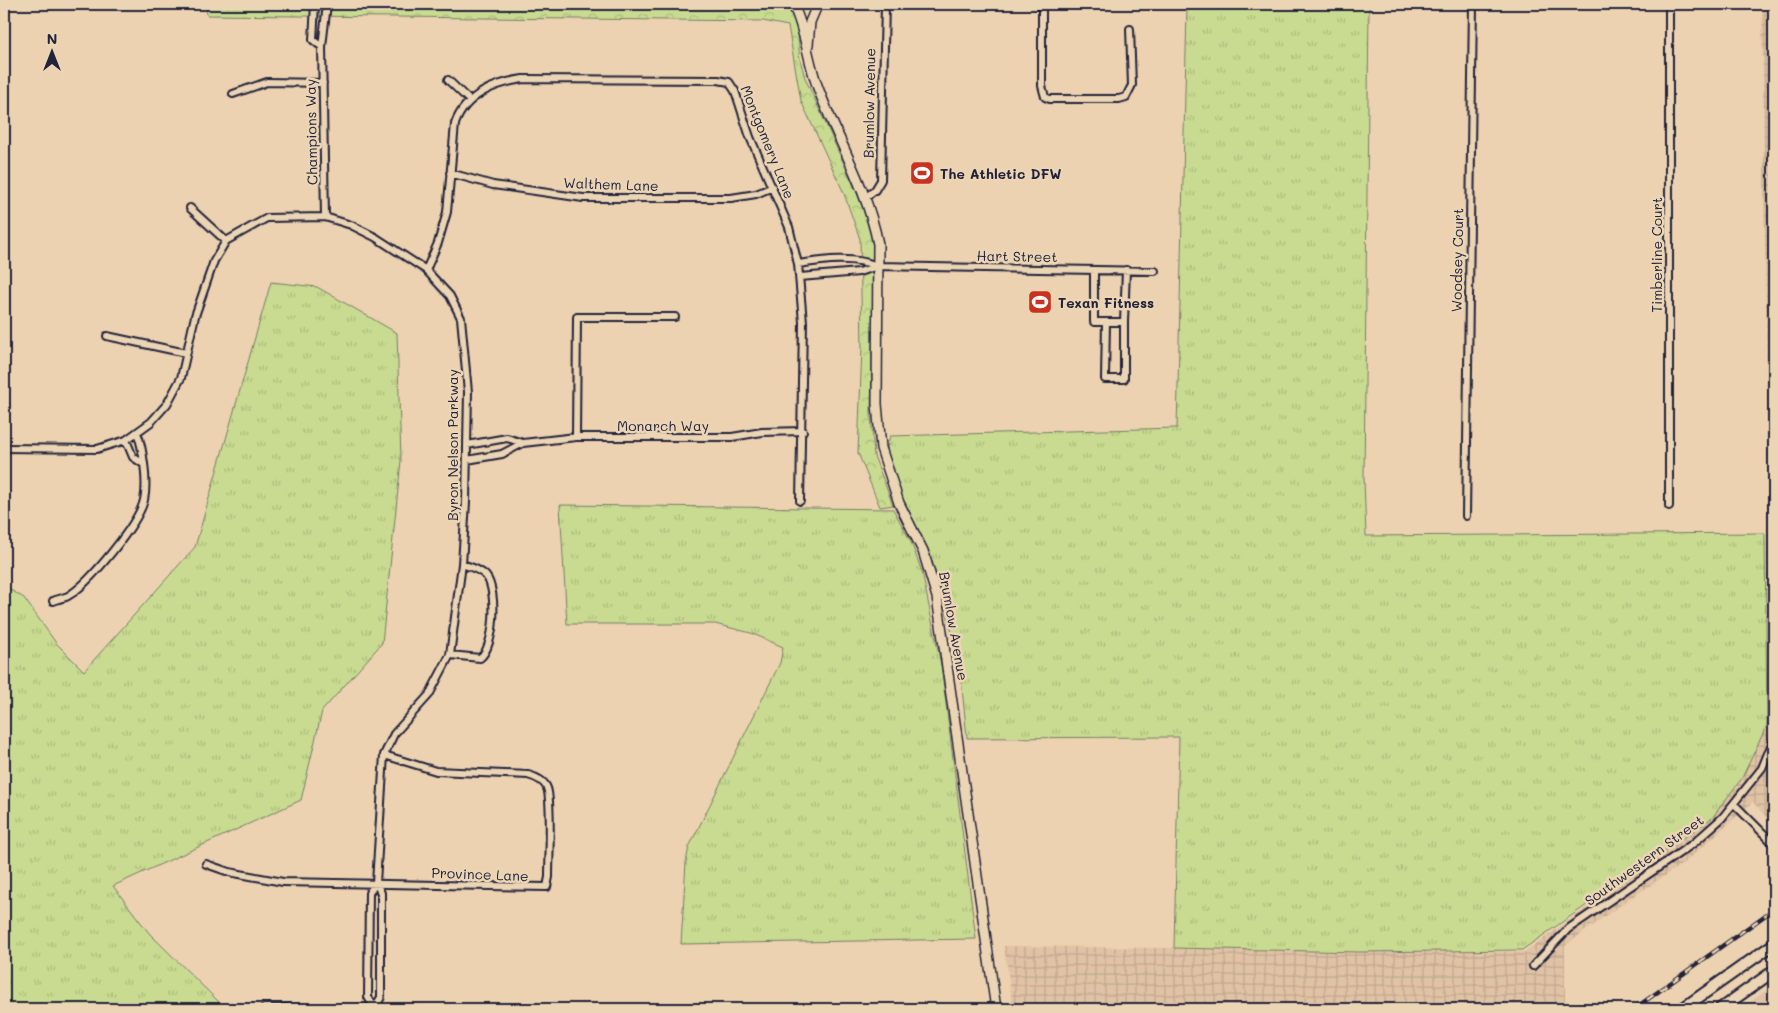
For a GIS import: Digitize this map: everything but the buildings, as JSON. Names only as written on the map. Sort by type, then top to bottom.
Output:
[{"type":"main road","name":"Brumlow Avenue","points":[[792,5],[823,102],[866,197],[878,244],[877,404],[881,448],[899,503],[923,551],[937,597],[996,1009]]},
{"type":"main road","points":[[792,5],[805,11],[819,6]]},
{"type":"main road","name":"Brumlow Avenue","points":[[807,50],[810,22],[819,6]]},
{"type":"main road","points":[[1682,1009],[1774,944]]},
{"type":"main road","points":[[1720,1009],[1774,972]]},
{"type":"street","name":"Champions Way","points":[[315,4],[314,40],[322,47]]},
{"type":"street","name":"Champions Way","points":[[326,217],[322,47],[327,4]]},
{"type":"street","name":"Brumlow Avenue","points":[[866,197],[875,190],[881,180],[885,4]]},
{"type":"street","points":[[1042,4],[1042,86],[1045,97],[1050,99],[1119,99],[1126,97],[1132,85],[1130,29]]},
{"type":"street","name":"Woodsey Court","points":[[1466,516],[1473,4]]},
{"type":"street","name":"Timberline Court","points":[[1669,4],[1669,506]]},
{"type":"street","name":"Montgomery Lane","points":[[426,270],[438,243],[448,212],[455,124],[458,116],[470,101],[490,88],[523,79],[724,81],[733,86],[750,137],[789,228],[798,264],[803,322],[803,432],[800,501]]},
{"type":"street","points":[[448,80],[470,101]]},
{"type":"street","points":[[233,94],[267,82],[323,83]]},
{"type":"street","name":"Walthem Lane","points":[[450,173],[493,185],[583,198],[731,198],[756,194],[773,187]]},
{"type":"street","points":[[4,448],[97,449],[126,440],[152,422],[167,404],[181,378],[206,279],[226,241],[190,208]]},
{"type":"street","name":"Byron Nelson Parkway","points":[[226,241],[267,218],[326,217],[351,225],[375,237],[426,270],[450,296],[461,318],[468,392],[462,564],[450,654],[429,695],[394,734],[384,755],[376,884],[381,893],[381,997],[375,1009]]},
{"type":"street","points":[[798,264],[827,260],[853,260],[878,266]]},
{"type":"street","points":[[800,277],[859,272],[878,266]]},
{"type":"street","name":"Hart Street","points":[[878,266],[1155,271]]},
{"type":"street","points":[[1094,270],[1094,322],[1124,322]]},
{"type":"street","points":[[1106,322],[1105,379],[1124,379],[1126,270]]},
{"type":"street","points":[[576,437],[577,317],[675,317]]},
{"type":"street","points":[[107,336],[186,353]]},
{"type":"street","points":[[53,601],[68,596],[84,583],[123,538],[144,501],[142,463],[144,452],[137,432]]},
{"type":"street","name":"Monarch Way","points":[[467,460],[502,454],[523,443],[576,437],[732,437],[762,432],[803,432]]},
{"type":"street","name":"Monarch Way","points":[[467,445],[507,438],[523,443]]},
{"type":"street","points":[[126,440],[133,457],[142,463]]},
{"type":"street","points":[[450,654],[480,658],[486,654],[490,646],[493,622],[490,582],[485,574],[462,564]]},
{"type":"street","name":"Southwestern Street","points":[[1533,966],[1568,929],[1694,843],[1722,818],[1762,768],[1774,739]]},
{"type":"street","name":"Province Lane","points":[[206,864],[229,872],[283,882],[547,887],[549,877],[548,800],[547,787],[541,780],[528,775],[436,771],[384,755]]},
{"type":"street","points":[[1734,804],[1774,844]]},
{"type":"street","name":"Byron Nelson Parkway","points":[[375,1009],[368,998],[369,893],[376,884]]},
{"type":"street","points":[[369,945],[381,944]]},
{"type":"street","points":[[264,1008],[422,1009]]},
{"type":"shaded area","points":[[1762,9],[1774,9],[1774,826],[1753,802],[1684,863],[1622,904],[1565,946],[1565,1009],[1013,1009],[1004,946],[1525,952],[1712,818],[1742,778],[1767,725],[1767,388]]},
{"type":"shaded area","points":[[1774,985],[1774,1009],[1740,1009]]},
{"type":"green space","points":[[4,4],[783,4],[793,15],[798,28],[800,59],[805,78],[867,215],[874,243],[871,414],[874,456],[893,505],[880,507],[858,453],[862,347],[860,239],[843,191],[801,101],[788,26],[763,21],[207,15],[206,6]]},
{"type":"green space","points":[[1369,5],[1364,479],[1366,536],[1765,533],[1767,725],[1742,778],[1712,818],[1522,950],[1360,952],[1174,948],[1179,737],[967,738],[959,658],[930,553],[896,485],[887,448],[890,436],[1177,428],[1187,9]]},
{"type":"green space","points":[[271,282],[317,287],[397,333],[401,461],[382,643],[322,711],[301,800],[113,886],[149,933],[226,1009],[4,1009],[4,586],[24,598],[56,643],[84,671],[195,547]]},
{"type":"green space","points":[[560,505],[893,509],[911,542],[922,572],[941,665],[976,939],[681,944],[686,862],[689,847],[780,663],[783,647],[751,633],[715,624],[567,624]]},
{"type":"railway","points":[[1634,1009],[1774,909]]},
{"type":"place","name":"The Athletic DFW","points":[[922,173]]},
{"type":"place","name":"Texan Fitness","points":[[1040,302]]}]
